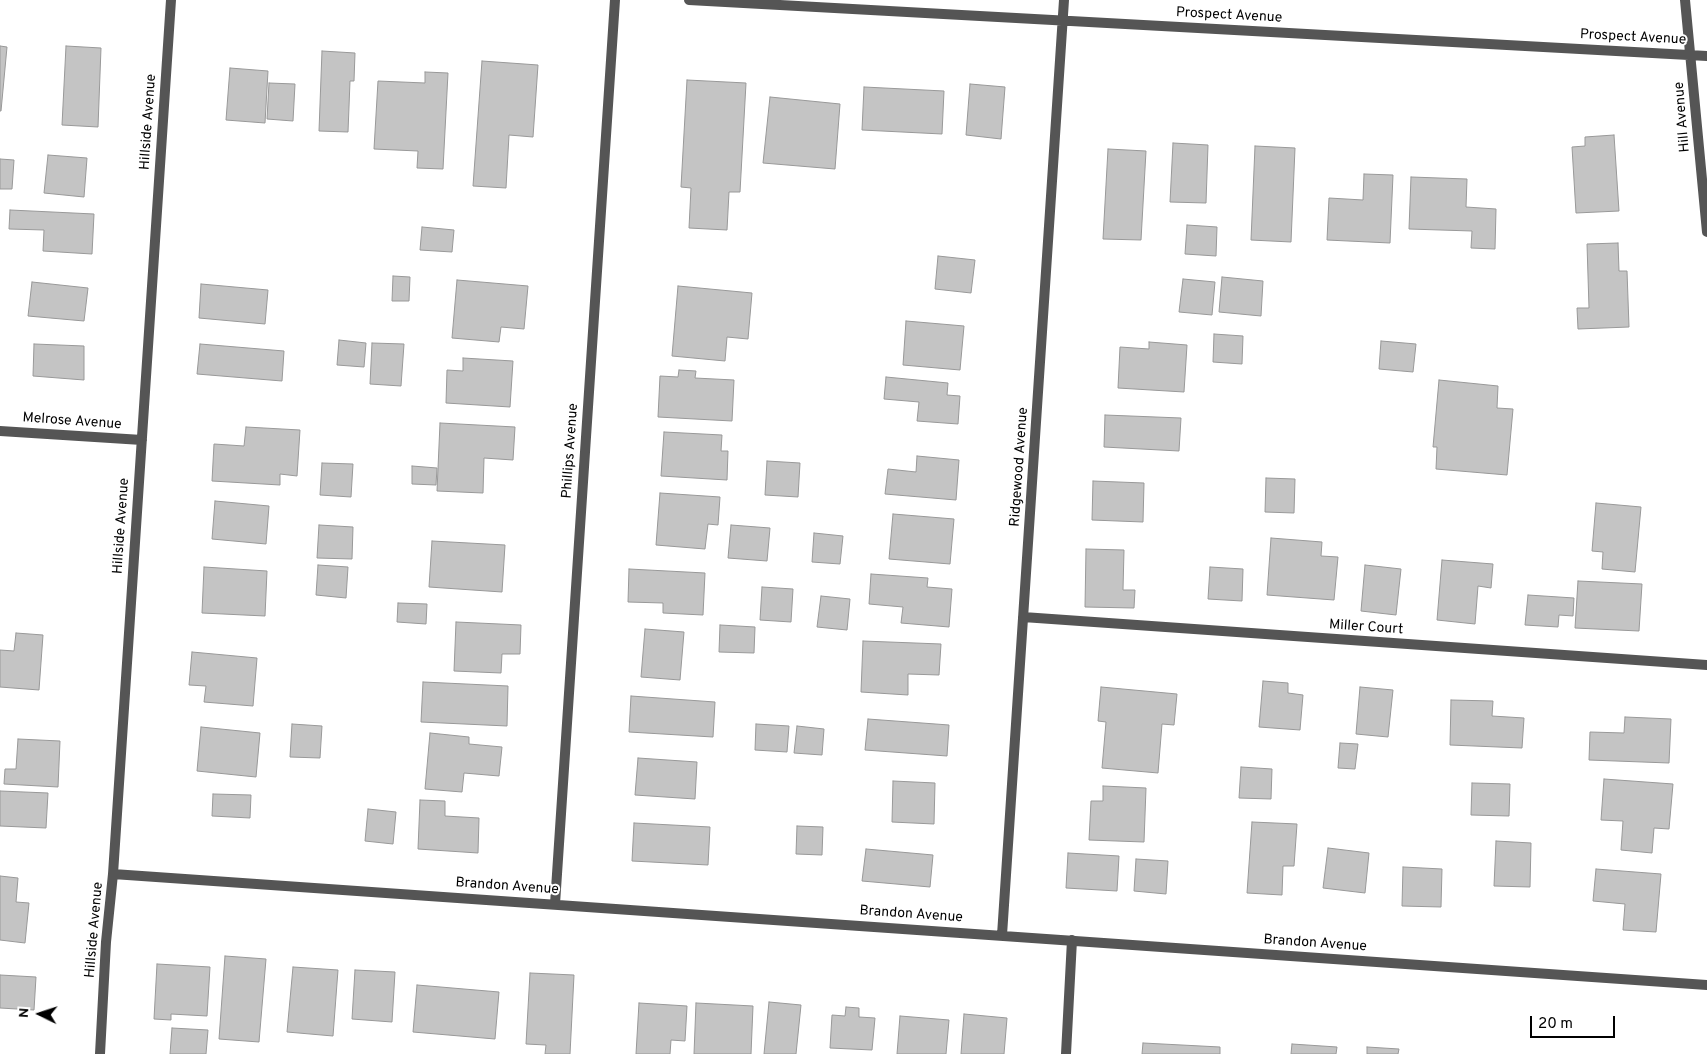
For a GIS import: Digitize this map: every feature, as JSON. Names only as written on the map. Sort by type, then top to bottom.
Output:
[{"type":"street","name":"Hillside Avenue","points":[[100,1054],[106,942],[113,874],[171,0]]},
{"type":"street","name":"Phillips Avenue","points":[[555,904],[615,0]]},
{"type":"street","name":"Prospect Avenue","points":[[689,0],[1707,56]]},
{"type":"street","name":"Ridgewood Avenue","points":[[1002,936],[1064,0]]},
{"type":"street","name":"Hill Avenue","points":[[1685,0],[1707,232]]},
{"type":"street","name":"Melrose Avenue","points":[[0,431],[142,440]]},
{"type":"street","name":"Miller Court","points":[[1023,617],[1707,665]]},
{"type":"street","name":"Brandon Avenue","points":[[113,874],[1707,985]]},
{"type":"street","points":[[1066,1054],[1072,940]]},
{"type":"building","points":[[0,46],[7,47],[1,111],[0,111]]},
{"type":"building","points":[[66,46],[101,48],[98,127],[62,125]]},
{"type":"building","points":[[322,51],[355,53],[354,81],[350,81],[348,132],[319,131]]},
{"type":"building","points":[[482,61],[538,65],[533,137],[509,135],[506,188],[473,186]]},
{"type":"building","points":[[230,68],[268,71],[265,123],[226,120]]},
{"type":"building","points":[[425,72],[448,73],[443,169],[417,168],[418,151],[374,149],[378,81],[425,83]]},
{"type":"building","points":[[687,80],[746,83],[740,192],[729,192],[727,230],[689,228],[691,188],[681,187]]},
{"type":"building","points":[[269,83],[295,84],[293,121],[267,119]]},
{"type":"building","points":[[970,84],[1005,87],[1001,139],[966,135]]},
{"type":"building","points":[[864,87],[944,91],[942,134],[862,130]]},
{"type":"building","points":[[770,97],[840,104],[835,169],[763,163]]},
{"type":"building","points":[[1614,135],[1619,211],[1576,213],[1572,147],[1585,146],[1585,137]]},
{"type":"building","points":[[1173,143],[1208,145],[1206,203],[1170,202]]},
{"type":"building","points":[[1255,146],[1295,148],[1291,242],[1251,240]]},
{"type":"building","points":[[1108,149],[1146,151],[1141,240],[1103,239]]},
{"type":"building","points":[[48,155],[87,158],[84,197],[44,193]]},
{"type":"building","points":[[0,159],[14,160],[12,189],[0,189]]},
{"type":"building","points":[[1364,174],[1393,175],[1390,243],[1327,240],[1329,198],[1363,200]]},
{"type":"building","points":[[1411,177],[1467,179],[1466,207],[1496,209],[1495,249],[1471,248],[1472,231],[1409,229]]},
{"type":"building","points":[[10,210],[94,214],[92,254],[43,251],[44,230],[9,229]]},
{"type":"building","points":[[1187,225],[1217,227],[1216,256],[1185,254]]},
{"type":"building","points":[[422,227],[454,230],[452,252],[420,250]]},
{"type":"building","points":[[1618,243],[1619,271],[1627,271],[1629,327],[1578,329],[1577,308],[1589,308],[1587,244]]},
{"type":"building","points":[[938,256],[975,260],[971,293],[935,289]]},
{"type":"building","points":[[393,276],[410,277],[409,301],[392,301]]},
{"type":"building","points":[[1222,277],[1263,281],[1261,316],[1219,312]]},
{"type":"building","points":[[1183,279],[1215,282],[1212,315],[1179,312]]},
{"type":"building","points":[[457,280],[528,286],[524,329],[501,327],[499,342],[452,338]]},
{"type":"building","points":[[32,282],[88,288],[84,321],[28,316]]},
{"type":"building","points":[[201,284],[268,290],[265,324],[199,318]]},
{"type":"building","points":[[678,286],[752,293],[748,339],[727,337],[725,361],[672,356]]},
{"type":"building","points":[[906,321],[964,326],[960,370],[903,365]]},
{"type":"building","points":[[1214,334],[1243,336],[1242,364],[1213,362]]},
{"type":"building","points":[[339,340],[366,343],[364,367],[337,365]]},
{"type":"building","points":[[1381,341],[1416,344],[1413,372],[1379,369]]},
{"type":"building","points":[[1149,342],[1187,345],[1184,392],[1118,388],[1120,347],[1149,349]]},
{"type":"building","points":[[372,343],[404,344],[401,386],[370,384]]},
{"type":"building","points":[[34,344],[84,346],[84,380],[33,376]]},
{"type":"building","points":[[200,344],[284,351],[282,381],[197,374]]},
{"type":"building","points":[[463,358],[513,361],[510,407],[446,403],[447,370],[463,371]]},
{"type":"building","points":[[679,370],[696,371],[695,378],[734,380],[732,421],[658,417],[660,376],[678,377]]},
{"type":"building","points":[[886,377],[948,383],[947,395],[960,396],[958,424],[917,421],[919,402],[884,399]]},
{"type":"building","points":[[1439,380],[1498,386],[1497,408],[1513,409],[1507,475],[1436,469],[1437,447],[1433,447]]},
{"type":"building","points":[[1105,415],[1181,418],[1179,451],[1104,447]]},
{"type":"building","points":[[440,423],[515,427],[513,460],[484,458],[483,493],[437,491]]},
{"type":"building","points":[[246,427],[300,430],[297,476],[280,474],[280,485],[212,481],[214,444],[244,446]]},
{"type":"building","points":[[664,432],[722,435],[721,451],[728,451],[727,480],[661,476]]},
{"type":"building","points":[[917,456],[959,460],[956,500],[885,494],[888,469],[916,472]]},
{"type":"building","points":[[767,461],[800,463],[798,497],[765,495]]},
{"type":"building","points":[[322,463],[353,464],[351,497],[320,495]]},
{"type":"building","points":[[412,466],[437,468],[436,485],[412,484]]},
{"type":"building","points":[[1266,478],[1295,479],[1294,513],[1265,512]]},
{"type":"building","points":[[1093,481],[1144,483],[1143,522],[1092,520]]},
{"type":"building","points":[[660,493],[720,497],[718,525],[708,524],[705,549],[656,545]]},
{"type":"building","points":[[215,501],[269,506],[266,544],[212,539]]},
{"type":"building","points":[[1596,503],[1641,507],[1635,572],[1602,569],[1603,552],[1592,551]]},
{"type":"building","points":[[893,514],[954,519],[950,564],[889,559]]},
{"type":"building","points":[[319,525],[353,527],[352,559],[317,558]]},
{"type":"building","points":[[731,525],[770,528],[767,561],[728,558]]},
{"type":"building","points":[[814,533],[843,536],[840,564],[812,562]]},
{"type":"building","points":[[1271,538],[1322,542],[1321,556],[1338,557],[1334,600],[1267,595]]},
{"type":"building","points":[[432,541],[505,545],[502,592],[429,587]]},
{"type":"building","points":[[1086,549],[1124,550],[1123,590],[1135,590],[1134,608],[1085,607]]},
{"type":"building","points":[[1442,560],[1493,564],[1491,588],[1478,586],[1475,624],[1437,620]]},
{"type":"building","points":[[318,565],[348,567],[346,598],[316,595]]},
{"type":"building","points":[[1365,565],[1401,569],[1396,615],[1361,611]]},
{"type":"building","points":[[204,567],[267,571],[265,616],[202,613]]},
{"type":"building","points":[[1210,567],[1243,569],[1242,601],[1208,599]]},
{"type":"building","points":[[629,569],[705,573],[703,615],[663,613],[663,603],[628,602]]},
{"type":"building","points":[[871,574],[928,578],[927,587],[952,589],[949,627],[901,623],[903,607],[869,604]]},
{"type":"building","points":[[1578,581],[1642,584],[1639,631],[1575,628]]},
{"type":"building","points":[[762,587],[793,589],[791,622],[760,620]]},
{"type":"building","points":[[1528,595],[1574,598],[1573,616],[1559,615],[1558,627],[1525,625]]},
{"type":"building","points":[[821,596],[850,599],[847,630],[817,627]]},
{"type":"building","points":[[398,603],[427,604],[426,624],[397,622]]},
{"type":"building","points":[[456,622],[521,625],[520,654],[502,654],[501,673],[454,671]]},
{"type":"building","points":[[720,625],[755,627],[754,653],[719,652]]},
{"type":"building","points":[[645,629],[684,632],[680,680],[641,677]]},
{"type":"building","points":[[16,633],[43,635],[39,690],[0,687],[0,650],[14,651]]},
{"type":"building","points":[[863,641],[941,644],[939,675],[908,674],[908,695],[861,692]]},
{"type":"building","points":[[192,652],[257,658],[253,706],[204,702],[206,686],[189,685]]},
{"type":"building","points":[[1263,681],[1288,683],[1288,693],[1303,695],[1300,730],[1259,727]]},
{"type":"building","points":[[423,682],[508,686],[507,726],[421,722]]},
{"type":"building","points":[[1101,687],[1177,694],[1174,725],[1162,724],[1158,773],[1102,768],[1106,722],[1098,721]]},
{"type":"building","points":[[1360,687],[1393,690],[1388,737],[1356,734]]},
{"type":"building","points":[[631,696],[715,702],[713,737],[629,732]]},
{"type":"building","points":[[1451,700],[1493,701],[1492,716],[1524,718],[1522,748],[1450,745]]},
{"type":"building","points":[[1625,717],[1671,719],[1669,763],[1589,760],[1590,732],[1624,733]]},
{"type":"building","points":[[868,719],[949,725],[947,756],[865,750]]},
{"type":"building","points":[[292,724],[322,726],[320,758],[290,757]]},
{"type":"building","points":[[756,724],[789,726],[787,752],[755,750]]},
{"type":"building","points":[[797,726],[824,729],[822,755],[794,753]]},
{"type":"building","points":[[201,727],[260,733],[256,777],[197,771]]},
{"type":"building","points":[[430,733],[469,737],[469,744],[502,747],[499,776],[464,773],[462,792],[425,789]]},
{"type":"building","points":[[18,739],[60,741],[58,787],[4,784],[5,769],[16,769]]},
{"type":"building","points":[[1340,743],[1358,744],[1355,769],[1338,768]]},
{"type":"building","points":[[638,758],[697,762],[695,799],[635,795]]},
{"type":"building","points":[[1241,767],[1272,769],[1271,799],[1239,798]]},
{"type":"building","points":[[1604,779],[1673,784],[1669,829],[1654,828],[1652,853],[1621,850],[1623,821],[1601,820]]},
{"type":"building","points":[[893,781],[935,783],[934,824],[892,822]]},
{"type":"building","points":[[1472,783],[1510,784],[1509,816],[1471,815]]},
{"type":"building","points":[[1103,786],[1146,788],[1144,842],[1089,840],[1091,801],[1103,801]]},
{"type":"building","points":[[0,791],[48,793],[46,828],[0,826]]},
{"type":"building","points":[[213,794],[251,795],[250,818],[212,816]]},
{"type":"building","points":[[420,800],[445,801],[445,816],[479,818],[478,853],[418,849]]},
{"type":"building","points":[[368,809],[396,812],[393,844],[365,841]]},
{"type":"building","points":[[1252,822],[1297,824],[1294,866],[1283,866],[1282,895],[1247,893]]},
{"type":"building","points":[[634,823],[710,827],[708,865],[632,861]]},
{"type":"building","points":[[797,826],[823,827],[822,855],[796,854]]},
{"type":"building","points":[[1496,841],[1531,843],[1530,887],[1494,886]]},
{"type":"building","points":[[1328,848],[1369,853],[1365,893],[1323,888]]},
{"type":"building","points":[[866,849],[933,855],[930,887],[862,881]]},
{"type":"building","points":[[1068,853],[1119,856],[1117,891],[1066,888]]},
{"type":"building","points":[[1136,859],[1168,861],[1166,894],[1134,891]]},
{"type":"building","points":[[1403,867],[1442,869],[1441,907],[1402,906]]},
{"type":"building","points":[[1596,869],[1661,874],[1656,932],[1623,930],[1625,904],[1593,901]]},
{"type":"building","points":[[0,876],[18,878],[16,902],[29,903],[25,943],[0,940]]},
{"type":"building","points":[[225,956],[266,959],[259,1042],[219,1039]]},
{"type":"building","points":[[157,964],[210,967],[207,1016],[171,1014],[171,1020],[154,1019]]},
{"type":"building","points":[[293,967],[338,970],[333,1036],[287,1032]]},
{"type":"building","points":[[355,970],[395,972],[392,1022],[352,1019]]},
{"type":"building","points":[[530,973],[574,975],[570,1054],[545,1054],[546,1045],[526,1044]]},
{"type":"building","points":[[0,975],[36,977],[34,1010],[0,1008]]},
{"type":"building","points":[[417,985],[499,992],[495,1039],[413,1032]]},
{"type":"building","points":[[769,1002],[801,1005],[796,1054],[764,1054]]},
{"type":"building","points":[[639,1003],[687,1006],[685,1041],[671,1040],[670,1054],[636,1054]]},
{"type":"building","points":[[696,1003],[753,1006],[751,1054],[694,1054]]},
{"type":"building","points":[[846,1007],[859,1008],[859,1017],[875,1018],[872,1050],[830,1048],[832,1015],[845,1016]]},
{"type":"building","points":[[964,1014],[1007,1018],[1004,1054],[961,1054]]},
{"type":"building","points":[[900,1016],[949,1020],[946,1054],[897,1054]]},
{"type":"building","points":[[172,1028],[208,1030],[206,1054],[170,1054]]},
{"type":"building","points":[[1143,1043],[1220,1047],[1220,1054],[1142,1054]]},
{"type":"building","points":[[1292,1044],[1337,1047],[1336,1054],[1291,1054]]},
{"type":"building","points":[[1367,1047],[1399,1049],[1398,1054],[1367,1054]]}]
